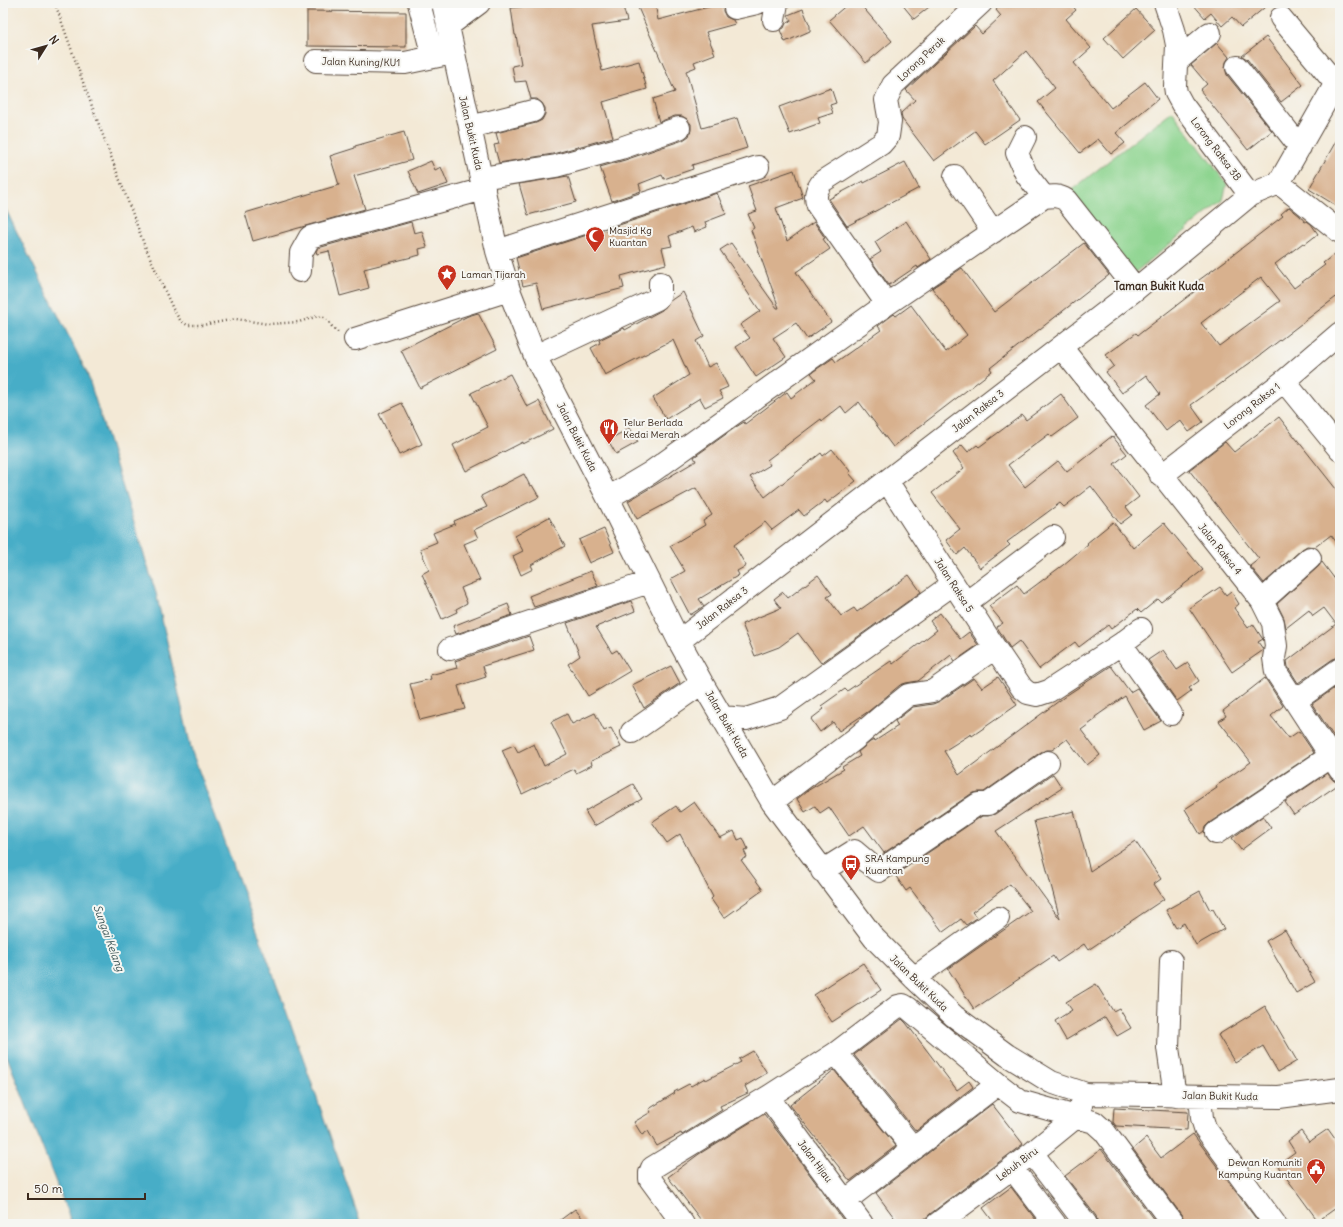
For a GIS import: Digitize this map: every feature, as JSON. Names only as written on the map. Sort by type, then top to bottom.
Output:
[{"type":"street","points":[[420,3],[443,55]]},
{"type":"street","name":"Jalan Bukit Kuda","points":[[443,3],[448,26],[443,55],[470,127],[497,251],[509,290],[535,356],[679,641],[702,683],[772,802],[874,938],[954,1016],[1007,1055],[1051,1082],[1086,1094],[1278,1097],[1340,1089]]},
{"type":"street","points":[[448,26],[479,3]]},
{"type":"street","points":[[735,8],[758,3]]},
{"type":"street","name":"Lorong Perak","points":[[887,304],[818,206],[815,198],[817,188],[823,181],[880,144],[888,136],[895,128],[886,100],[893,85],[981,3]]},
{"type":"street","name":"Lorong Raksa 3B","points":[[1165,3],[1174,30],[1177,45],[1176,93],[1182,104],[1250,195]]},
{"type":"street","points":[[1281,18],[1338,80],[1279,183],[1338,225]]},
{"type":"street","points":[[1177,61],[1210,33]]},
{"type":"street","name":"Jalan Kuning/KU1","points":[[316,61],[405,63],[443,55]]},
{"type":"street","points":[[1237,67],[1300,147]]},
{"type":"street","points":[[470,127],[532,111]]},
{"type":"street","points":[[300,271],[301,253],[310,237],[483,184],[621,148],[679,128]]},
{"type":"street","points":[[1025,137],[1017,153],[1026,174],[1044,197]]},
{"type":"street","points":[[497,251],[758,167]]},
{"type":"street","points":[[955,176],[993,232]]},
{"type":"street","name":"Jalan Raksa 3","points":[[679,641],[1136,289],[1250,195],[1279,183]]},
{"type":"street","points":[[608,498],[650,473],[887,304],[1044,197],[1061,197],[1066,200],[1136,289]]},
{"type":"street","points":[[535,356],[656,299],[660,294],[660,283]]},
{"type":"street","points":[[355,340],[509,290]]},
{"type":"street","name":"Lorong Raksa 1","points":[[1161,476],[1284,381],[1340,333]]},
{"type":"street","name":"Jalan Raksa 4","points":[[1061,347],[1161,476],[1262,601],[1273,623],[1276,646],[1274,658],[1276,672],[1295,701],[1335,755]]},
{"type":"street","points":[[1284,381],[1340,450]]},
{"type":"street","name":"Jalan Raksa 5","points":[[887,481],[995,648],[1022,688],[1028,693],[1037,695],[1049,691],[1121,644]]},
{"type":"street","points":[[966,603],[1053,537]]},
{"type":"street","points":[[1262,601],[1310,558]]},
{"type":"street","points":[[450,649],[649,582]]},
{"type":"street","points":[[722,717],[746,719],[780,708],[953,584]]},
{"type":"street","points":[[1141,629],[1121,644],[1171,714]]},
{"type":"street","points":[[772,802],[856,739],[908,695],[932,692],[995,648]]},
{"type":"street","points":[[1295,701],[1340,669]]},
{"type":"street","points":[[632,732],[702,683]]},
{"type":"street","points":[[1216,833],[1335,755]]},
{"type":"street","points":[[822,870],[854,851],[879,871],[978,804],[988,804],[1048,762]]},
{"type":"street","points":[[914,978],[998,918]]},
{"type":"street","points":[[1171,961],[1168,1048],[1175,1096]]},
{"type":"street","points":[[683,1224],[650,1179],[652,1168],[768,1097],[836,1052],[898,1006],[903,1005],[1020,1101],[1094,1122],[1104,1131],[1173,1224]]},
{"type":"street","points":[[836,1052],[914,1149]]},
{"type":"street","points":[[845,1201],[998,1084]]},
{"type":"street","name":"Lebuh Biru","points":[[951,1220],[1012,1168],[1032,1154],[1076,1117],[1086,1094]]},
{"type":"street","points":[[1200,1096],[1202,1118],[1205,1128],[1275,1224]]},
{"type":"street","name":"Jalan Hijau","points":[[768,1097],[862,1224]]},
{"type":"street","points":[[1032,1154],[1086,1224]]},
{"type":"street","points":[[1012,1168],[1055,1224]]},
{"type":"path","points":[[55,3],[84,85],[144,244],[173,309],[180,320],[187,324],[204,325],[236,319],[268,324],[299,322],[318,316],[328,320],[335,330],[345,337],[355,340]]},
{"type":"green space","points":[[1172,111],[1227,184],[1223,200],[1132,275],[1068,193]]},
{"type":"water","name":"Sungai Kelang","points":[[3,204],[87,373],[156,593],[192,752],[280,993],[361,1224],[72,1224],[3,1046]]},
{"type":"building","points":[[553,3],[622,3],[627,21],[592,26],[602,71],[639,61],[647,89],[603,102],[613,137],[553,154],[499,163],[494,145],[499,144],[496,133],[536,123],[542,120],[545,114],[545,108],[542,103],[537,99],[531,99],[526,81],[515,82],[512,66],[521,64],[511,8]]},
{"type":"building","points":[[636,3],[655,3],[658,20],[724,3],[723,11],[726,17],[733,20],[735,24],[706,32],[715,54],[694,62],[696,67],[686,71],[702,128],[737,118],[747,148],[692,165],[693,169],[664,179],[662,175],[639,184],[641,191],[612,201],[600,167],[683,140],[689,136],[691,130],[691,124],[682,116],[675,116],[659,122],[653,99],[675,92]]},
{"type":"building","points":[[849,3],[859,3],[892,41],[866,63],[829,20]]},
{"type":"building","points":[[901,3],[934,3],[914,19]]},
{"type":"building","points":[[1004,3],[1070,3],[1076,10],[1066,19],[1091,48],[1074,63],[1111,108],[1145,82],[1158,99],[1116,133],[1125,143],[1111,154],[1098,139],[1080,153],[1038,102],[1055,88],[1026,51],[993,81],[1020,120],[985,144],[975,131],[934,161],[902,119],[901,113],[915,100],[906,90],[975,26],[982,34],[1001,16],[996,10]]},
{"type":"building","points":[[1192,3],[1270,3],[1241,27],[1232,17],[1222,26],[1211,13],[1205,18]]},
{"type":"building","points":[[803,9],[810,26],[810,31],[785,42],[780,30],[784,28],[786,23],[791,21],[788,15]]},
{"type":"building","points":[[1136,9],[1155,30],[1123,59],[1104,38]]},
{"type":"building","points":[[307,11],[406,12],[406,47],[307,46]]},
{"type":"building","points":[[1266,37],[1303,85],[1281,102],[1247,59],[1242,56]]},
{"type":"building","points":[[1217,43],[1229,57],[1225,68],[1227,75],[1272,131],[1248,150],[1200,90],[1207,84],[1191,65]]},
{"type":"building","points":[[831,88],[836,103],[830,105],[833,113],[818,118],[820,123],[790,134],[779,107]]},
{"type":"building","points":[[404,132],[412,160],[354,176],[365,209],[253,241],[245,213],[339,185],[330,156],[355,148],[355,146]]},
{"type":"building","points":[[1340,134],[1340,208],[1309,189]]},
{"type":"building","points":[[431,161],[435,170],[441,167],[448,184],[418,194],[408,171]]},
{"type":"building","points":[[905,162],[919,188],[847,226],[829,199],[863,181],[864,183]]},
{"type":"building","points":[[794,170],[803,198],[776,208],[787,241],[814,222],[825,238],[823,239],[830,249],[796,272],[831,322],[807,339],[796,323],[773,338],[786,357],[756,377],[736,347],[750,338],[740,325],[760,311],[720,250],[731,243],[777,308],[779,308],[751,230],[754,228],[748,214],[757,211],[748,186]]},
{"type":"building","points":[[568,176],[576,202],[528,215],[519,184]]},
{"type":"building","points":[[717,193],[726,214],[705,222],[707,227],[694,232],[692,227],[669,236],[672,246],[662,248],[666,264],[621,276],[624,288],[543,309],[536,283],[523,286],[516,258],[587,235],[610,230],[610,228]]},
{"type":"building","points":[[1289,207],[1305,222],[1307,221],[1311,224],[1318,234],[1305,244],[1303,243],[1275,264],[1294,288],[1325,265],[1323,263],[1340,250],[1340,294],[1254,360],[1191,405],[1203,422],[1189,432],[1180,420],[1166,431],[1146,405],[1160,394],[1146,375],[1122,393],[1106,372],[1114,366],[1106,355],[1136,333],[1138,335],[1199,288],[1195,283],[1283,216],[1281,214]],"holes":[[[1261,277],[1280,301],[1219,346],[1201,323]]]},
{"type":"building","points":[[906,221],[931,259],[918,268],[917,266],[889,285],[870,259],[881,252],[875,242]]},
{"type":"building","points":[[411,222],[414,233],[422,231],[427,247],[419,249],[420,255],[364,269],[369,288],[340,296],[329,251],[317,254],[316,251],[318,248]]},
{"type":"building","points":[[1084,243],[1109,275],[990,368],[992,371],[893,447],[859,402],[846,413],[841,406],[822,421],[821,419],[767,460],[770,465],[750,477],[765,497],[821,453],[823,456],[832,449],[856,481],[827,503],[825,500],[804,516],[799,510],[772,530],[765,522],[734,545],[746,566],[737,571],[739,575],[699,599],[704,606],[690,615],[671,579],[685,571],[670,546],[705,525],[703,521],[712,515],[696,488],[637,519],[628,501],[696,461],[694,457],[736,427],[744,422],[745,424],[787,392],[791,398],[816,379],[811,373],[833,358],[836,362],[881,330],[878,326],[894,314],[896,316],[911,305],[946,352],[967,335],[932,288],[962,268],[994,312]]},
{"type":"building","points":[[683,292],[704,336],[696,341],[708,367],[716,363],[728,387],[719,391],[723,398],[705,407],[700,398],[666,419],[653,398],[689,375],[673,340],[605,375],[591,348],[600,343],[599,340],[624,328],[625,330],[662,310],[670,301]]},
{"type":"building","points":[[478,313],[497,349],[420,388],[401,350],[468,316]]},
{"type":"building","points":[[510,374],[527,407],[539,401],[553,429],[523,444],[523,442],[466,471],[453,445],[488,427],[471,393]]},
{"type":"building","points":[[1061,394],[1078,418],[1052,437],[1049,434],[1008,465],[1025,487],[1058,461],[1067,472],[1112,436],[1127,454],[1114,464],[1139,497],[1126,507],[1132,515],[1120,524],[1091,486],[1064,507],[1060,503],[1007,542],[1010,545],[980,568],[965,548],[957,555],[946,540],[960,529],[932,493],[964,468],[953,453],[962,445],[968,452],[977,445],[979,447],[1022,415],[1026,420]]},
{"type":"building","points":[[402,403],[422,444],[399,455],[379,414]]},
{"type":"building","points":[[1279,417],[1340,494],[1340,547],[1331,535],[1315,547],[1307,546],[1264,583],[1250,566],[1259,559],[1189,470],[1225,442],[1234,452]]},
{"type":"building","points":[[630,428],[638,442],[616,454],[608,440]]},
{"type":"building","points":[[524,474],[530,486],[532,485],[539,497],[474,530],[478,538],[464,544],[480,580],[461,588],[467,603],[456,609],[457,612],[442,619],[422,574],[429,570],[420,549],[437,542],[433,533],[455,524],[454,521],[487,507],[481,496]]},
{"type":"building","points":[[549,517],[565,546],[531,565],[533,569],[521,575],[513,556],[523,551],[515,536]]},
{"type":"building","points":[[1113,522],[1133,548],[1164,523],[1203,570],[1161,602],[1158,599],[1141,613],[1137,609],[1111,629],[1108,625],[1079,647],[1075,642],[1039,669],[1019,641],[1010,648],[997,627],[1003,623],[989,606],[1017,585],[1024,594],[1063,565]]},
{"type":"building","points":[[604,529],[614,552],[589,563],[579,540]]},
{"type":"building","points":[[1322,562],[1340,586],[1340,657],[1333,659],[1298,683],[1288,667],[1287,661],[1336,624],[1324,608],[1313,616],[1309,610],[1286,628],[1284,618],[1277,604]]},
{"type":"building","points":[[591,571],[598,586],[534,607],[529,596]]},
{"type":"building","points":[[818,575],[832,594],[827,597],[841,616],[854,608],[857,612],[909,575],[921,592],[821,663],[798,633],[779,647],[755,656],[742,624],[781,608],[774,599],[783,592],[788,598]]},
{"type":"building","points":[[1220,587],[1226,595],[1231,591],[1239,604],[1234,608],[1248,628],[1253,624],[1263,639],[1258,642],[1263,649],[1262,651],[1232,672],[1189,608]]},
{"type":"building","points":[[631,601],[635,611],[596,627],[612,653],[617,650],[630,671],[588,696],[568,664],[580,656],[567,623]]},
{"type":"building","points":[[508,604],[512,615],[456,634],[453,626]]},
{"type":"building","points":[[940,613],[960,639],[969,632],[978,645],[955,661],[951,655],[918,681],[900,685],[869,711],[839,731],[833,722],[820,732],[811,719],[824,709],[821,706],[845,689],[847,691],[891,661],[893,664],[937,630],[930,621]]},
{"type":"building","points":[[529,636],[534,650],[483,666],[486,677],[458,686],[465,709],[420,720],[410,684],[431,679],[430,675],[457,668],[455,661]]},
{"type":"building","points":[[1163,650],[1177,670],[1188,663],[1199,681],[1189,688],[1191,691],[1177,701],[1148,660]]},
{"type":"building","points":[[671,666],[680,683],[644,708],[632,685]]},
{"type":"building","points":[[1111,666],[1130,692],[1137,688],[1161,721],[1144,730],[1125,696],[1095,717],[1096,719],[1081,730],[1100,755],[1087,765],[1067,739],[1052,750],[1041,752],[984,792],[971,794],[884,853],[864,826],[849,836],[829,807],[820,813],[815,806],[805,812],[797,799],[807,791],[844,769],[842,767],[860,756],[858,752],[870,742],[875,741],[898,726],[895,721],[913,707],[933,704],[940,701],[974,678],[982,688],[998,677],[1017,705],[972,736],[971,734],[944,751],[959,775],[1067,695]]},
{"type":"building","points":[[1265,678],[1283,706],[1271,716],[1289,738],[1299,731],[1314,753],[1209,823],[1200,834],[1185,809],[1217,788],[1216,786],[1251,762],[1219,721],[1226,716],[1223,711]]},
{"type":"building","points":[[1340,684],[1340,737],[1336,740],[1312,704]]},
{"type":"building","points":[[595,713],[604,731],[611,728],[621,747],[591,761],[592,765],[576,773],[574,769],[522,794],[502,750],[514,745],[518,752],[534,744],[544,766],[567,754],[551,722],[567,714],[572,724]]},
{"type":"building","points":[[1327,773],[1339,784],[1294,815],[1285,802]]},
{"type":"building","points":[[1053,774],[1062,788],[996,831],[1060,919],[1034,821],[1074,811],[1090,871],[1135,841],[1161,879],[1154,884],[1164,899],[1088,950],[1084,944],[1057,962],[1053,956],[974,1009],[948,969],[1031,911],[1010,884],[972,912],[977,918],[966,925],[961,919],[943,932],[910,888],[906,891],[895,875],[982,816],[995,814]]},
{"type":"building","points":[[633,784],[642,799],[594,826],[585,811]]},
{"type":"building","points":[[694,802],[720,838],[734,831],[738,840],[743,838],[748,849],[744,851],[747,857],[741,860],[763,890],[724,918],[711,899],[713,897],[680,834],[667,843],[652,822],[676,806],[680,812]]},
{"type":"building","points":[[1263,816],[1271,828],[1241,850],[1232,838]]},
{"type":"building","points":[[1200,891],[1210,910],[1213,909],[1224,929],[1196,945],[1184,923],[1176,928],[1166,910]]},
{"type":"building","points":[[1285,930],[1315,982],[1296,993],[1266,941]]},
{"type":"building","points":[[863,963],[881,990],[832,1022],[814,995]]},
{"type":"building","points":[[1096,984],[1113,1011],[1119,1008],[1131,1028],[1117,1036],[1105,1017],[1066,1040],[1055,1021],[1072,1010],[1066,1002]]},
{"type":"building","points":[[1265,1006],[1297,1061],[1278,1072],[1263,1046],[1235,1063],[1218,1035]]},
{"type":"building","points":[[902,1019],[957,1090],[969,1081],[973,1087],[916,1131],[854,1055]]},
{"type":"building","points":[[753,1051],[767,1073],[745,1086],[748,1093],[720,1106],[722,1110],[682,1135],[681,1133],[657,1146],[648,1131],[642,1135],[634,1122],[651,1112],[649,1109],[689,1084],[691,1086],[705,1078],[706,1080],[741,1062],[739,1059]]},
{"type":"building","points":[[834,1070],[896,1146],[850,1181],[790,1105]]},
{"type":"building","points":[[992,1104],[1023,1144],[930,1214],[919,1224],[899,1224],[876,1193]]},
{"type":"building","points":[[1114,1108],[1188,1112],[1187,1130],[1116,1126],[1113,1122]]},
{"type":"building","points":[[764,1114],[846,1224],[704,1224],[668,1177],[699,1154]]},
{"type":"building","name":"Dewan Komuniti Kampung Kuantan","points":[[1328,1129],[1340,1146],[1340,1205],[1318,1221],[1277,1165],[1295,1152],[1288,1141],[1301,1131],[1309,1142]]},
{"type":"building","points":[[1193,1134],[1260,1224],[1185,1224],[1183,1217],[1133,1149],[1146,1138],[1161,1158]]},
{"type":"building","points":[[1101,1149],[1157,1224],[1098,1224],[1096,1216],[1065,1176]]},
{"type":"building","points":[[1011,1187],[1039,1224],[995,1224],[983,1208]]},
{"type":"building","points":[[575,1209],[587,1224],[555,1224]]},
{"type":"place","name":"Masjid Kg Kuantan","points":[[595,253]]},
{"type":"place","name":"Laman Tijarah","points":[[447,291]]},
{"type":"place","name":"Telur Berlada Kedai Merah","points":[[609,445]]},
{"type":"place","name":"SRA Kampung Kuantan","points":[[851,881]]},
{"type":"place","name":"Dewan Komuniti Kampung Kuantan","points":[[1316,1185]]},
{"type":"district","name":"Taman Bukit Kuda","points":[[1159,286]]}]
